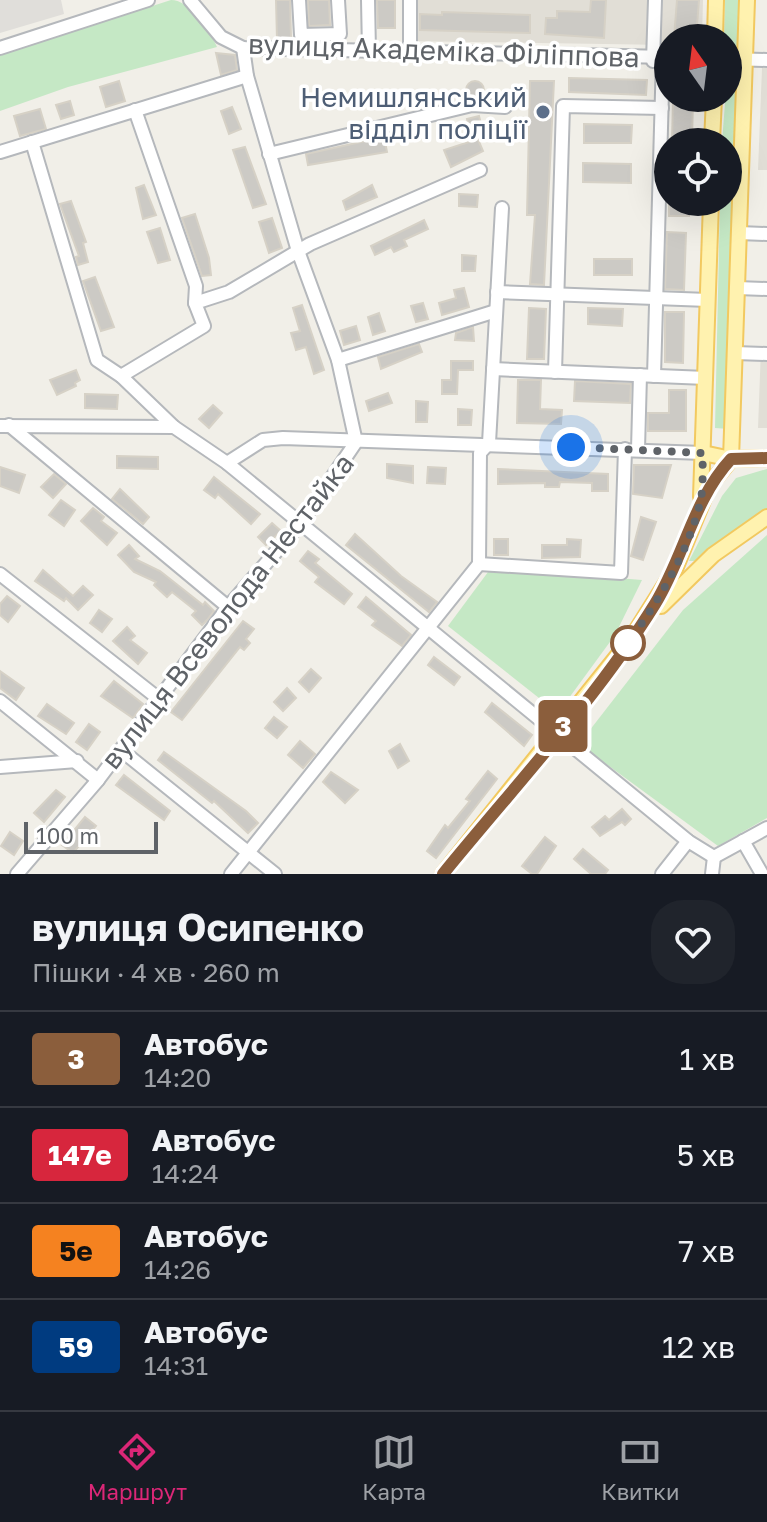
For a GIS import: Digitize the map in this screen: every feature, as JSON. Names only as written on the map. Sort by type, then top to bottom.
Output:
[{"type":"main road","points":[[715,24],[716,0]]},
{"type":"main road","points":[[443,874],[631,639],[675,569],[700,502],[731,459],[747,0]]},
{"type":"main road","points":[[700,502],[711,216]]},
{"type":"main road","points":[[703,453],[731,459],[767,458]]},
{"type":"main road","points":[[631,639],[713,555],[767,517]]},
{"type":"street","points":[[0,48],[148,0]]},
{"type":"street","name":"вулиця Академіка Філіппова","points":[[190,0],[221,37],[243,48],[654,58]]},
{"type":"street","points":[[299,0],[301,35],[340,34],[338,0]]},
{"type":"street","points":[[368,0],[369,51]]},
{"type":"street","points":[[410,0],[410,52]]},
{"type":"street","points":[[655,0],[657,24]]},
{"type":"street","name":"вулиця Всеволода Нестайка","points":[[17,874],[98,780],[228,607],[301,523],[356,442],[338,360],[298,251],[247,76],[243,48]]},
{"type":"street","points":[[745,59],[767,60]]},
{"type":"street","name":"вулиця Академіка Філіппова","points":[[0,152],[247,76]]},
{"type":"street","points":[[269,154],[472,105],[505,107]]},
{"type":"street","points":[[555,372],[563,106],[654,108]]},
{"type":"street","points":[[121,376],[204,326],[195,303],[196,286],[135,110]]},
{"type":"street","points":[[654,376],[662,112]]},
{"type":"street","points":[[32,142],[97,360],[121,376],[174,427],[227,463],[688,841],[714,857]]},
{"type":"street","points":[[195,303],[229,292],[298,251],[480,170]]},
{"type":"street","points":[[231,874],[479,564],[480,453],[489,443],[502,208]]},
{"type":"street","points":[[739,233],[767,234]]},
{"type":"street","points":[[737,288],[767,289]]},
{"type":"street","points":[[497,292],[708,300]]},
{"type":"street","points":[[338,360],[496,311]]},
{"type":"street","points":[[735,353],[767,354]]},
{"type":"street","points":[[493,369],[706,378]]},
{"type":"street","points":[[479,564],[621,573],[640,375]]},
{"type":"street","points":[[4,426],[174,427]]},
{"type":"street","points":[[4,426],[228,607]]},
{"type":"street","points":[[227,463],[263,440],[489,443],[703,453]]},
{"type":"street","points":[[0,574],[159,699]]},
{"type":"street","points":[[0,701],[98,780]]},
{"type":"street","points":[[121,750],[275,874]]},
{"type":"street","points":[[0,767],[77,761]]},
{"type":"street","points":[[714,857],[767,828]]},
{"type":"street","points":[[662,874],[688,841]]},
{"type":"street","points":[[743,841],[762,874]]},
{"type":"street","points":[[712,874],[714,857]]},
{"type":"shaded area","points":[[0,0],[61,0],[64,14],[0,33]]},
{"type":"shaded area","points":[[402,0],[703,0],[702,24],[654,24],[654,45],[402,41]]},
{"type":"shaded area","points":[[762,68],[767,68],[767,170],[758,170]]},
{"type":"shaded area","points":[[761,348],[767,348],[767,428],[758,428]]},
{"type":"green space","points":[[171,0],[192,10],[210,32],[217,47],[68,87],[0,111],[0,55]]},
{"type":"green space","points":[[725,0],[741,0],[739,24],[724,24]]},
{"type":"green space","points":[[724,112],[738,112],[737,128],[723,128]]},
{"type":"green space","points":[[720,216],[735,216],[729,429],[715,428]]},
{"type":"green space","points":[[767,469],[767,511],[695,561],[689,561],[722,496],[736,478]]},
{"type":"green space","points":[[767,535],[767,818],[718,846],[579,744],[683,610]]},
{"type":"green space","points":[[491,568],[642,580],[615,635],[558,713],[448,626]]},
{"type":"building","points":[[276,0],[290,0],[291,38],[277,39]]},
{"type":"building","points":[[308,0],[329,0],[330,25],[309,26]]},
{"type":"building","points":[[377,0],[395,0],[395,28],[378,28]]},
{"type":"building","points":[[591,0],[606,0],[604,38],[545,34],[546,18],[557,18],[557,11],[590,12]]},
{"type":"building","points":[[677,0],[699,0],[697,24],[675,24]]},
{"type":"building","points":[[442,12],[530,15],[530,33],[420,30],[420,14],[442,15]]},
{"type":"building","points":[[216,53],[235,55],[237,70],[221,75]]},
{"type":"building","points":[[569,78],[647,80],[646,95],[569,92]]},
{"type":"building","points":[[119,81],[125,101],[106,107],[100,87]]},
{"type":"building","points":[[475,81],[484,90],[475,99],[466,90]]},
{"type":"building","points":[[530,81],[554,81],[544,285],[530,284],[535,215],[527,215]]},
{"type":"building","points":[[70,101],[74,115],[61,119],[56,105]]},
{"type":"building","points":[[232,107],[241,129],[229,134],[221,111]]},
{"type":"building","points":[[40,109],[46,129],[20,136],[14,116]]},
{"type":"building","points":[[673,112],[693,112],[692,128],[672,128]]},
{"type":"building","points":[[479,116],[482,128],[474,130],[483,151],[451,167],[444,150],[472,141],[467,119]]},
{"type":"building","points":[[584,124],[632,125],[631,143],[584,143]]},
{"type":"building","points":[[384,137],[387,152],[308,165],[306,154]]},
{"type":"building","points":[[245,147],[266,204],[253,208],[233,150]]},
{"type":"building","points":[[583,163],[631,164],[631,183],[583,182]]},
{"type":"building","points":[[144,185],[156,215],[143,219],[136,188]]},
{"type":"building","points":[[372,185],[377,197],[346,210],[343,201]]},
{"type":"building","points":[[459,194],[478,195],[477,207],[459,206]]},
{"type":"building","points":[[71,201],[86,242],[83,243],[88,262],[78,265],[76,257],[79,256],[60,204]]},
{"type":"building","points":[[195,214],[211,275],[202,276],[182,218]]},
{"type":"building","points":[[272,218],[282,248],[269,253],[259,222]]},
{"type":"building","points":[[424,220],[428,229],[404,240],[407,246],[394,252],[391,247],[375,255],[371,246]]},
{"type":"building","points":[[160,228],[170,260],[158,263],[147,232]]},
{"type":"building","points":[[667,232],[686,233],[684,290],[665,289]]},
{"type":"building","points":[[462,255],[476,256],[475,271],[462,271]]},
{"type":"building","points":[[594,259],[632,259],[632,275],[594,275]]},
{"type":"building","points":[[95,277],[114,327],[101,331],[83,281]]},
{"type":"building","points":[[464,288],[469,307],[442,315],[439,303],[456,298],[454,290]]},
{"type":"building","points":[[423,303],[428,319],[416,322],[411,306]]},
{"type":"building","points":[[302,305],[324,370],[314,374],[306,347],[296,350],[291,333],[300,331],[293,308]]},
{"type":"building","points":[[529,308],[546,309],[544,359],[527,359]]},
{"type":"building","points":[[588,308],[623,309],[622,326],[588,324]]},
{"type":"building","points":[[665,312],[684,312],[683,363],[665,362]]},
{"type":"building","points":[[379,313],[385,331],[373,335],[368,317]]},
{"type":"building","points":[[356,326],[360,340],[344,345],[340,331]]},
{"type":"building","points":[[473,327],[474,341],[455,340],[456,333]]},
{"type":"building","points":[[419,344],[422,352],[381,369],[378,357]]},
{"type":"building","points":[[451,361],[473,361],[473,370],[458,370],[457,394],[442,394],[442,380],[451,380]]},
{"type":"building","points":[[76,370],[80,380],[75,383],[76,386],[57,395],[50,380]]},
{"type":"building","points":[[518,380],[541,380],[540,409],[562,410],[561,424],[517,423]]},
{"type":"building","points":[[575,381],[631,384],[630,403],[574,401]]},
{"type":"building","points":[[669,390],[686,390],[686,431],[648,431],[648,413],[669,413]]},
{"type":"building","points":[[388,393],[392,403],[369,411],[366,401]]},
{"type":"building","points":[[85,394],[118,395],[117,409],[85,408]]},
{"type":"building","points":[[416,401],[428,402],[427,422],[416,422]]},
{"type":"building","points":[[213,405],[222,413],[209,428],[199,419]]},
{"type":"building","points":[[458,409],[472,410],[471,425],[458,425]]},
{"type":"building","points":[[117,456],[158,457],[158,469],[117,468]]},
{"type":"building","points":[[387,464],[413,466],[413,483],[387,478]]},
{"type":"building","points":[[634,465],[671,465],[662,498],[633,494]]},
{"type":"building","points":[[0,467],[25,475],[19,493],[0,486]]},
{"type":"building","points":[[428,467],[446,468],[445,484],[427,483]]},
{"type":"building","points":[[498,469],[608,474],[608,491],[592,491],[592,483],[560,482],[559,487],[545,487],[545,483],[498,484]]},
{"type":"building","points":[[54,474],[66,484],[53,498],[41,487]]},
{"type":"building","points":[[214,477],[260,514],[251,524],[218,494],[215,498],[204,490]]},
{"type":"building","points":[[120,489],[149,517],[143,524],[112,499]]},
{"type":"building","points":[[61,500],[75,510],[64,526],[49,515]]},
{"type":"building","points":[[93,508],[104,517],[101,521],[117,533],[107,545],[81,521]]},
{"type":"building","points":[[641,517],[656,522],[643,560],[631,556]]},
{"type":"building","points":[[272,523],[281,531],[266,545],[258,537]]},
{"type":"building","points":[[355,534],[401,576],[437,602],[429,612],[346,545]]},
{"type":"building","points":[[494,539],[508,539],[508,555],[494,555]]},
{"type":"building","points":[[567,539],[581,540],[580,557],[542,558],[542,545],[567,545]]},
{"type":"building","points":[[129,545],[139,556],[135,559],[160,571],[214,611],[202,625],[192,615],[196,611],[172,592],[167,597],[154,585],[156,582],[134,572],[118,555]]},
{"type":"building","points":[[308,551],[319,559],[315,563],[352,594],[344,604],[315,582],[319,577],[300,561]]},
{"type":"building","points":[[43,570],[73,596],[83,586],[93,595],[78,610],[66,598],[64,601],[35,581]]},
{"type":"building","points":[[7,596],[20,606],[8,622],[0,615],[0,604]]},
{"type":"building","points":[[366,597],[411,635],[402,646],[372,625],[376,621],[358,607]]},
{"type":"building","points":[[99,610],[112,619],[102,632],[90,623]]},
{"type":"building","points":[[243,621],[254,629],[246,639],[250,643],[244,650],[240,647],[182,720],[171,712]]},
{"type":"building","points":[[127,627],[135,636],[130,640],[147,653],[138,664],[113,641]]},
{"type":"building","points":[[434,657],[460,677],[454,685],[428,665]]},
{"type":"building","points":[[311,669],[321,678],[309,692],[299,682]]},
{"type":"building","points":[[0,671],[24,688],[16,700],[0,688]]},
{"type":"building","points":[[114,681],[143,704],[133,718],[101,696]]},
{"type":"building","points":[[287,688],[296,698],[283,711],[274,702]]},
{"type":"building","points":[[492,703],[532,735],[524,746],[485,712]]},
{"type":"building","points":[[47,704],[74,723],[66,734],[38,716]]},
{"type":"building","points":[[274,717],[287,727],[277,738],[265,728]]},
{"type":"building","points":[[89,724],[100,732],[87,750],[76,742]]},
{"type":"building","points":[[300,741],[315,754],[303,768],[288,755]]},
{"type":"building","points":[[400,744],[409,761],[398,768],[389,751]]},
{"type":"building","points":[[164,752],[258,823],[248,833],[214,801],[212,803],[158,760]]},
{"type":"building","points":[[488,771],[497,779],[436,858],[427,851],[445,825],[448,828],[470,801],[466,799]]},
{"type":"building","points":[[331,772],[358,790],[345,803],[323,782]]},
{"type":"building","points":[[124,775],[170,811],[164,820],[116,785]]},
{"type":"building","points":[[56,790],[65,797],[44,822],[34,813]]},
{"type":"building","points":[[622,809],[631,819],[625,825],[622,822],[600,836],[592,827],[605,816],[609,820]]},
{"type":"building","points":[[85,817],[96,826],[73,853],[62,845]]},
{"type":"building","points":[[10,832],[23,841],[14,855],[1,846]]},
{"type":"building","points":[[545,837],[556,846],[537,874],[532,874],[522,866]]},
{"type":"building","points":[[583,849],[608,870],[605,874],[591,874],[574,859]]},
{"type":"bus line","name":"3","points":[[443,874],[557,734],[654,605],[675,569],[700,502],[718,473],[731,459],[767,458]]},
{"type":"place","name":"Немишлянський відділ поліції","points":[[543,112]]},
{"type":"route","points":[[571,447],[703,453],[700,502],[675,569],[628,643]]}]
